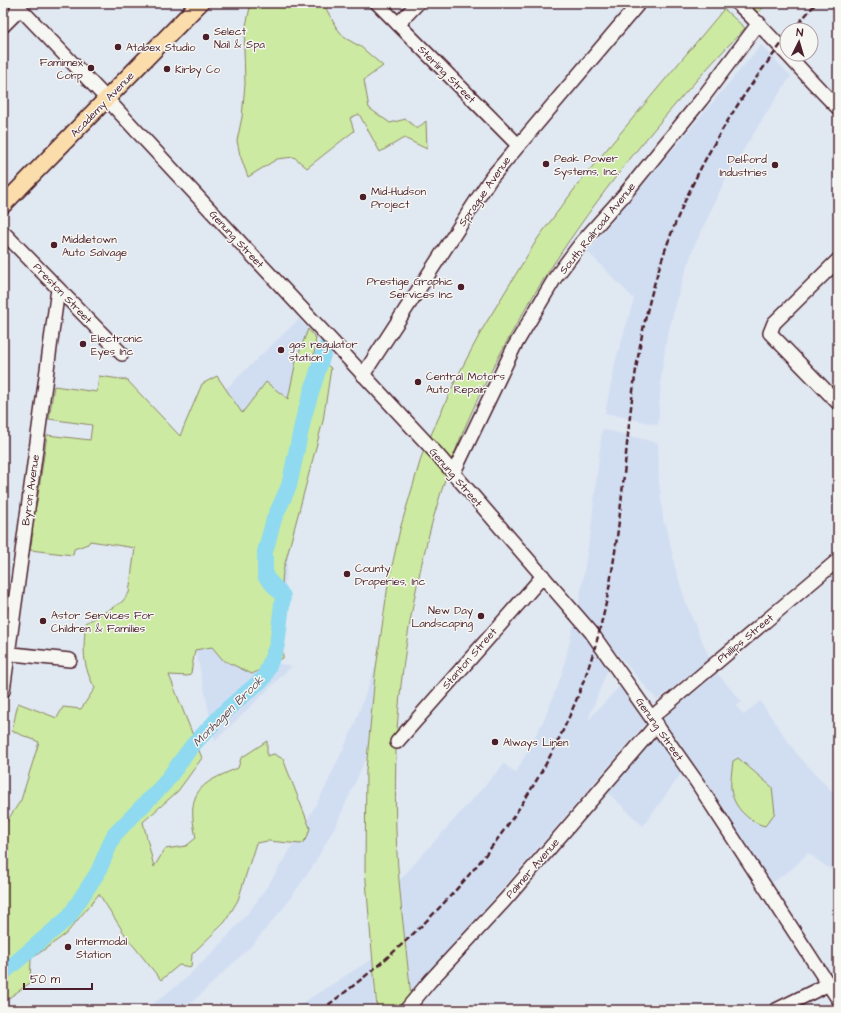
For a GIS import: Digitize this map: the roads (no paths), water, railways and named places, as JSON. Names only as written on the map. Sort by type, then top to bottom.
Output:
[{"type":"main road","name":"Academy Avenue","points":[[3,205],[200,3]]},
{"type":"street","name":"Sterling Street","points":[[377,3],[518,145]]},
{"type":"street","points":[[398,24],[418,3]]},
{"type":"street","name":"Sprague Avenue","points":[[363,375],[491,178],[639,3]]},
{"type":"street","points":[[737,3],[759,23],[836,104]]},
{"type":"street","name":"Genung Street","points":[[18,6],[107,99],[363,375],[453,474],[591,632],[654,721],[753,867],[838,999]]},
{"type":"street","points":[[3,26],[18,6]]},
{"type":"street","name":"South Railroad Avenue","points":[[453,474],[514,347],[556,278],[582,242],[624,195],[687,117],[759,23]]},
{"type":"street","name":"Preston Street","points":[[3,232],[122,354]]},
{"type":"street","points":[[838,260],[774,323],[770,333],[838,403]]},
{"type":"street","name":"Byron Avenue","points":[[3,691],[5,654],[58,289]]},
{"type":"street","name":"Phillips Street","points":[[654,721],[838,560]]},
{"type":"street","name":"Stanton Street","points":[[397,742],[543,576]]},
{"type":"street","points":[[5,654],[70,660]]},
{"type":"street","name":"Palmer Avenue","points":[[406,1010],[615,774],[654,721]]},
{"type":"street","points":[[776,1010],[829,984]]},
{"type":"waterway","name":"Monhagen Brook","points":[[3,973],[68,918],[98,872],[114,835],[164,784],[192,746],[227,709],[264,678],[277,645],[283,596],[265,576],[265,552],[274,519],[289,486],[304,416],[325,348]]},
{"type":"railway","points":[[800,22],[816,3]]},
{"type":"railway","points":[[321,1010],[368,974],[412,935],[453,893],[490,848],[524,800],[553,750],[578,696],[597,640],[606,601],[619,522],[631,404],[637,364],[644,325],[666,246],[681,209],[718,137],[762,69],[779,47]]},
{"type":"place","name":"Select Nail & Spa","points":[[206,37]]},
{"type":"place","name":"Atabex Studio","points":[[118,47]]},
{"type":"place","name":"Famimex Corp","points":[[91,68]]},
{"type":"place","name":"Kirby Co","points":[[167,69]]},
{"type":"place","name":"Peak Power Systems, Inc.","points":[[546,164]]},
{"type":"place","name":"Delford Industries","points":[[775,165]]},
{"type":"place","name":"Mid-Hudson Project","points":[[363,197]]},
{"type":"place","name":"Middletown Auto Salvage","points":[[54,245]]},
{"type":"place","name":"Prestige Graphic Services Inc","points":[[461,287]]},
{"type":"place","name":"Electronic Eyes Inc","points":[[83,344]]},
{"type":"place","name":"gas regulator station","points":[[281,350]]},
{"type":"place","name":"Central Motors Auto Repair","points":[[418,382]]},
{"type":"place","name":"County Draperies, Inc","points":[[347,574]]},
{"type":"place","name":"New Day Landscaping","points":[[481,616]]},
{"type":"place","name":"Astor Services For Children & Families","points":[[43,621]]},
{"type":"place","name":"Always Linen","points":[[495,742]]},
{"type":"place","name":"Intermodal Station","points":[[68,947]]}]
